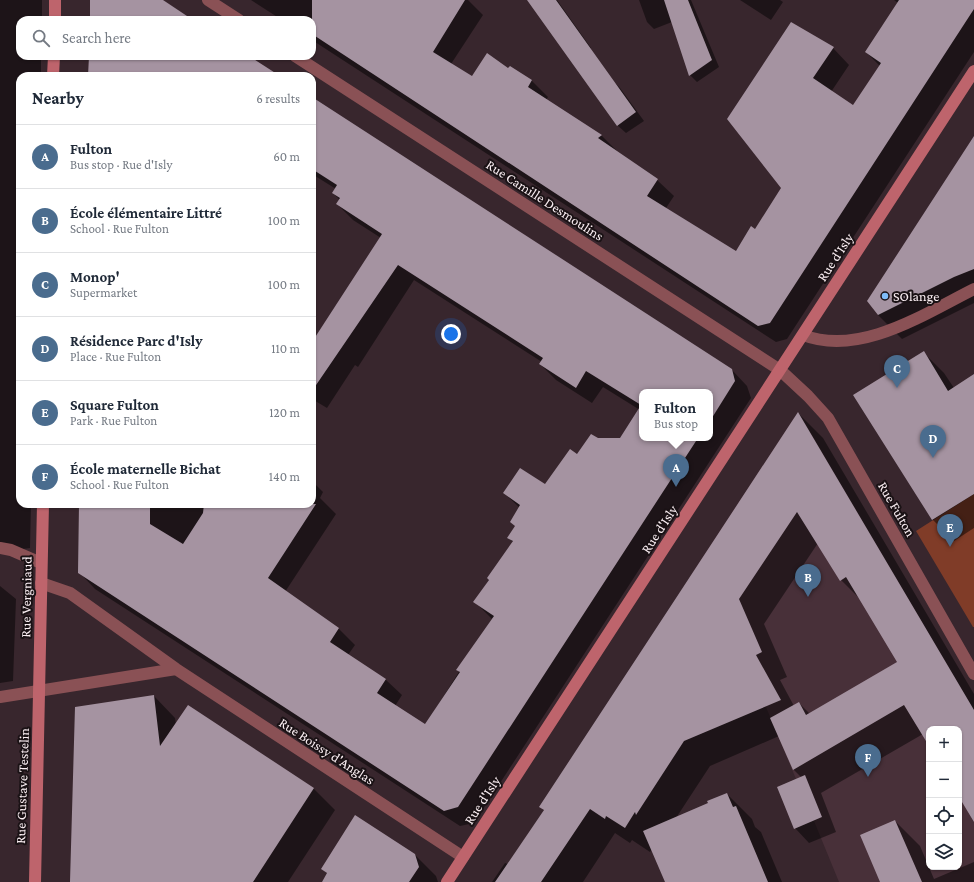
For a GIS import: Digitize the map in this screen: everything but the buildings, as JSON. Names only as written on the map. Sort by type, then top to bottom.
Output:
[{"type":"street","points":[[55,0],[55,16]]},
{"type":"street","points":[[208,0],[233,16]]},
{"type":"street","points":[[53,72],[54,60]]},
{"type":"street","name":"Rue Camille Desmoulins","points":[[301,60],[780,370]]},
{"type":"street","name":"Rue d'Isly","points":[[447,882],[974,71]]},
{"type":"street","points":[[803,335],[814,339],[842,342],[871,337],[905,323],[974,289]]},
{"type":"street","name":"Rue Fulton","points":[[780,370],[808,396],[828,418],[974,674]]},
{"type":"street","name":"Rue Vergniaud","points":[[40,691],[42,508]]},
{"type":"street","points":[[0,548],[11,550],[41,563]]},
{"type":"street","name":"Rue Boissy d'Anglas","points":[[41,584],[70,593],[176,670],[463,857]]},
{"type":"street","points":[[0,697],[176,670]]},
{"type":"street","name":"Rue Gustave Testelin","points":[[35,882],[40,691]]},
{"type":"shaded area","points":[[794,418],[802,418],[974,710],[974,882],[839,882],[814,821],[822,817],[805,776],[796,779],[728,616],[689,578]]},
{"type":"shaded area","points":[[974,494],[974,627],[973,627],[916,531]]},
{"type":"place","name":"SOlange","points":[[885,296]]},
{"type":"place","name":"Monop'","points":[[897,388]]},
{"type":"place","name":"Résidence Parc d'Isly","points":[[933,458]]},
{"type":"place","name":"Fulton","points":[[676,487]]},
{"type":"place","name":"Square Fulton","points":[[950,547]]},
{"type":"place","name":"École élémentaire Littré","points":[[808,597]]},
{"type":"place","name":"École maternelle Bichat","points":[[868,777]]}]
